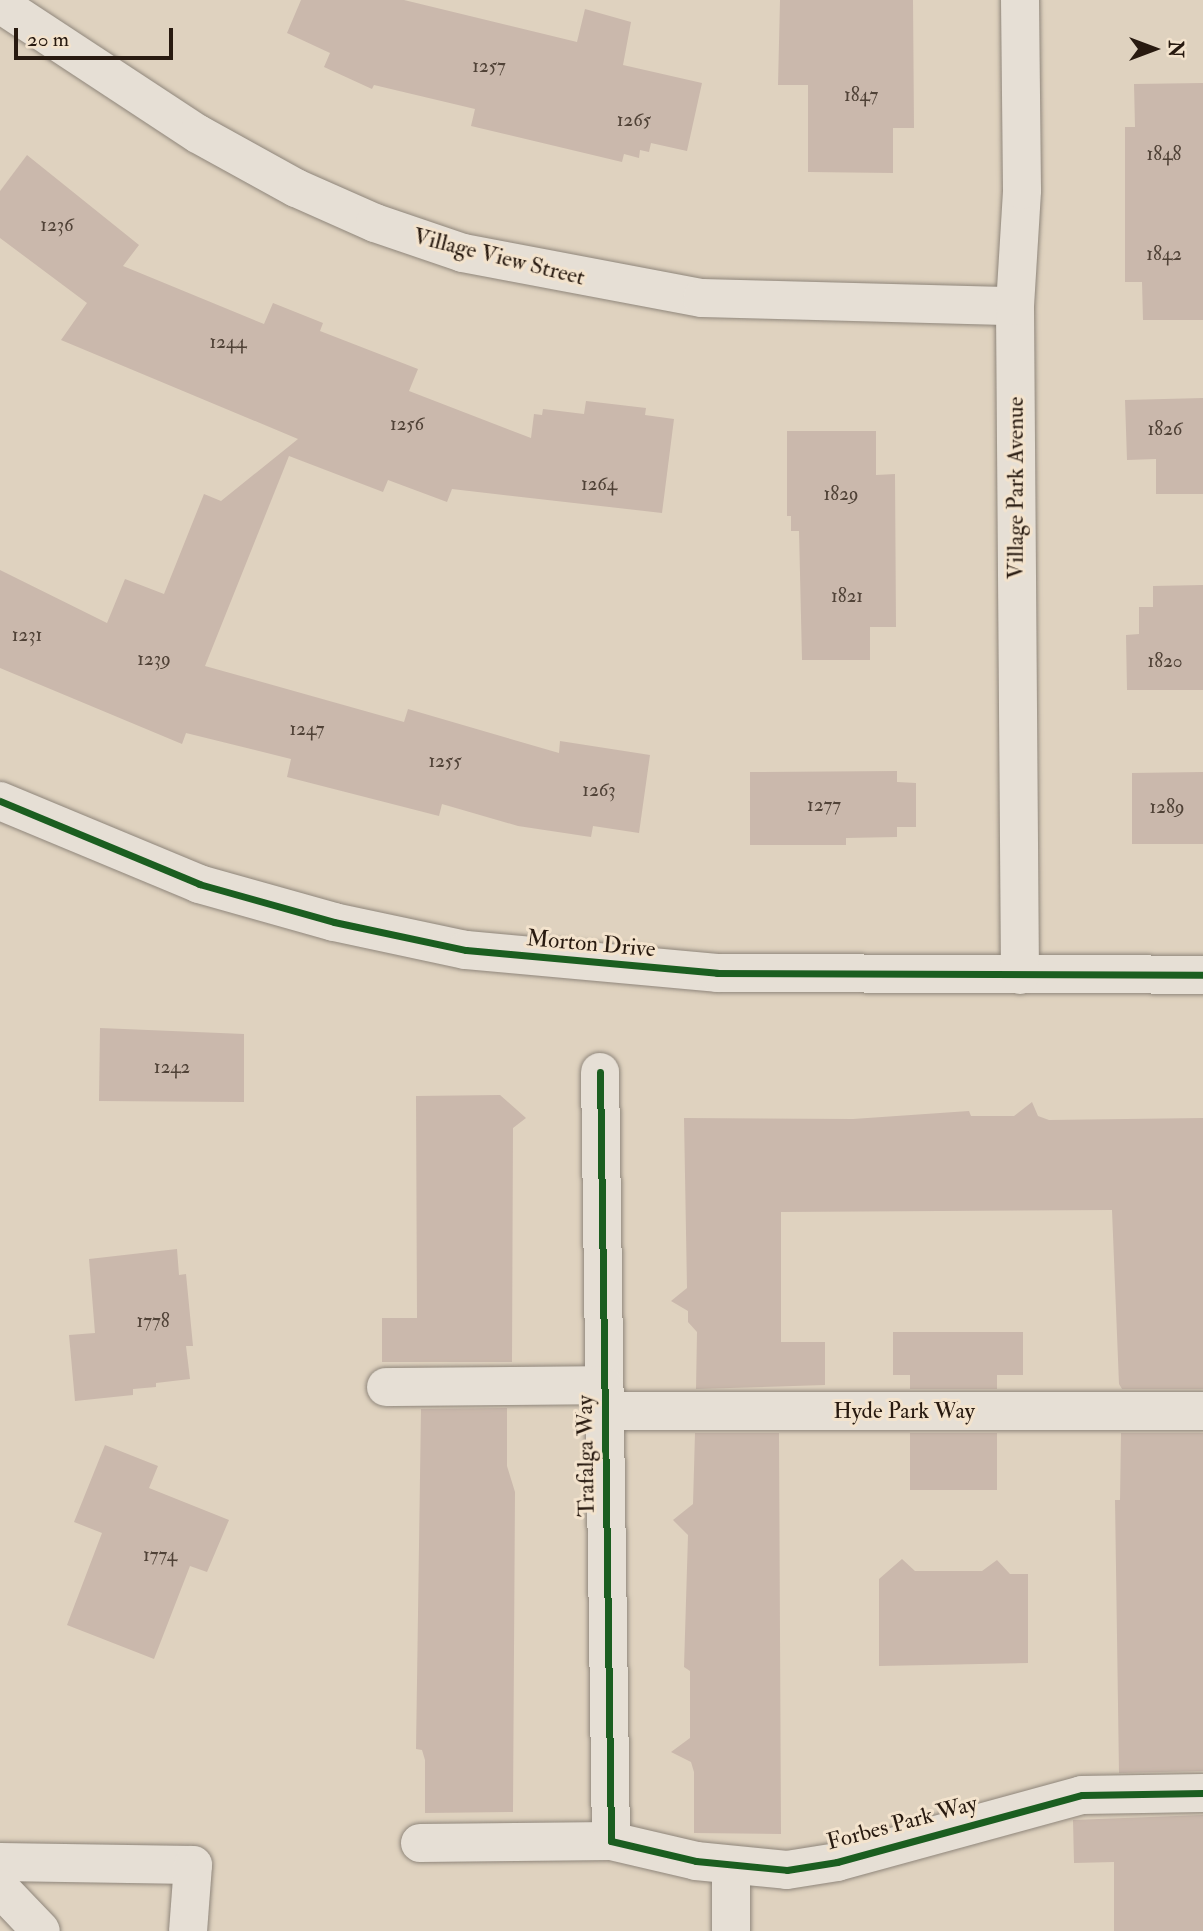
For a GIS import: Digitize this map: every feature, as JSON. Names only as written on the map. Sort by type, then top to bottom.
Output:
[{"type":"street","name":"Village Park Avenue","points":[[1020,0],[1022,190],[1015,306],[1020,975]]},
{"type":"street","name":"Village View Street","points":[[0,4],[198,134],[296,188],[375,223],[463,253],[702,298],[1015,306]]},
{"type":"street","name":"Morton Drive","points":[[0,801],[199,884],[334,922],[466,950],[717,973],[1203,975]]},
{"type":"street","name":"Trafalga Way","points":[[600,1072],[611,1841]]},
{"type":"street","name":"Hyde Park Way","points":[[386,1387],[605,1398],[1203,1411]]},
{"type":"street","name":"Forbes Park Way","points":[[419,1843],[611,1841],[731,1867],[787,1870],[837,1862],[1082,1795],[1203,1793]]},
{"type":"street","points":[[0,1862],[193,1865],[188,1931]]},
{"type":"street","points":[[731,1867],[731,1931]]},
{"type":"street","points":[[0,1888],[41,1931]]},
{"type":"building","points":[[301,0],[404,0],[577,42],[585,9],[631,22],[623,65],[702,83],[687,151],[651,143],[649,152],[640,150],[639,158],[624,154],[622,162],[471,126],[475,109],[374,85],[372,89],[324,67],[330,53],[287,33]]},
{"type":"building","points":[[780,0],[913,0],[914,128],[893,128],[893,173],[808,172],[808,85],[778,85]]},
{"type":"building","points":[[1203,83],[1203,320],[1143,320],[1142,282],[1125,282],[1125,127],[1135,127],[1134,84]]},
{"type":"building","points":[[27,155],[139,245],[123,266],[264,324],[273,303],[323,323],[320,331],[418,369],[409,391],[531,438],[534,414],[542,415],[543,409],[584,414],[586,401],[646,408],[645,415],[674,419],[662,513],[452,489],[447,502],[388,480],[383,492],[289,456],[205,666],[404,722],[408,709],[559,753],[560,741],[650,755],[639,833],[593,826],[591,837],[518,826],[442,804],[439,816],[287,777],[291,759],[186,733],[182,744],[0,668],[0,570],[107,623],[125,579],[164,594],[204,494],[221,501],[298,439],[61,340],[87,303],[0,238],[0,191]]},
{"type":"building","points":[[1203,398],[1203,494],[1156,494],[1156,459],[1127,460],[1125,400]]},
{"type":"building","points":[[787,431],[876,431],[876,475],[895,474],[896,627],[870,627],[870,660],[802,660],[799,531],[791,531],[791,516],[787,516]]},
{"type":"building","points":[[1203,585],[1203,690],[1127,690],[1126,635],[1139,634],[1139,607],[1153,607],[1153,586]]},
{"type":"building","points":[[897,771],[897,782],[916,783],[916,827],[897,827],[897,837],[846,838],[846,845],[750,845],[750,772]]},
{"type":"building","points":[[1203,772],[1203,844],[1132,844],[1132,773]]},
{"type":"building","points":[[100,1028],[244,1034],[244,1102],[99,1101]]},
{"type":"building","points":[[500,1095],[526,1118],[513,1128],[512,1362],[382,1362],[382,1318],[417,1318],[416,1096]]},
{"type":"building","points":[[1032,1102],[1038,1116],[1049,1120],[1203,1118],[1203,1389],[1122,1389],[1119,1384],[1112,1210],[781,1212],[781,1342],[825,1342],[825,1385],[696,1389],[697,1332],[688,1322],[688,1311],[671,1301],[687,1288],[684,1118],[853,1119],[969,1111],[971,1116],[1014,1116]]},
{"type":"building","points":[[177,1249],[179,1275],[186,1274],[193,1346],[186,1346],[190,1379],[133,1389],[133,1395],[75,1401],[69,1335],[95,1333],[89,1259]]},
{"type":"building","points":[[893,1332],[1023,1332],[1023,1375],[997,1375],[997,1389],[910,1389],[910,1375],[893,1375]]},
{"type":"building","points":[[507,1408],[507,1466],[515,1492],[513,1812],[425,1813],[425,1760],[422,1750],[416,1749],[421,1409]]},
{"type":"building","points":[[695,1433],[779,1433],[781,1834],[694,1833],[694,1772],[691,1762],[671,1752],[690,1738],[690,1671],[684,1667],[688,1535],[673,1520],[693,1504]]},
{"type":"building","points":[[910,1433],[997,1433],[997,1490],[910,1490]]},
{"type":"building","points":[[1121,1433],[1203,1433],[1203,1771],[1119,1773],[1115,1500],[1120,1500]]},
{"type":"building","points":[[105,1445],[158,1466],[149,1488],[229,1520],[207,1572],[190,1566],[154,1659],[67,1625],[102,1533],[74,1522]]},
{"type":"building","points":[[902,1559],[915,1571],[982,1571],[997,1560],[1010,1574],[1028,1574],[1028,1663],[879,1666],[879,1579]]},
{"type":"building","points":[[1203,1815],[1203,1931],[1114,1931],[1114,1862],[1074,1863],[1073,1820]]},
{"type":"cycle path","points":[[0,801],[199,884],[334,922],[466,950],[717,973],[1203,975]]},
{"type":"cycle path","points":[[600,1072],[611,1841],[696,1861],[787,1870],[837,1862],[1082,1795],[1203,1793]]}]
